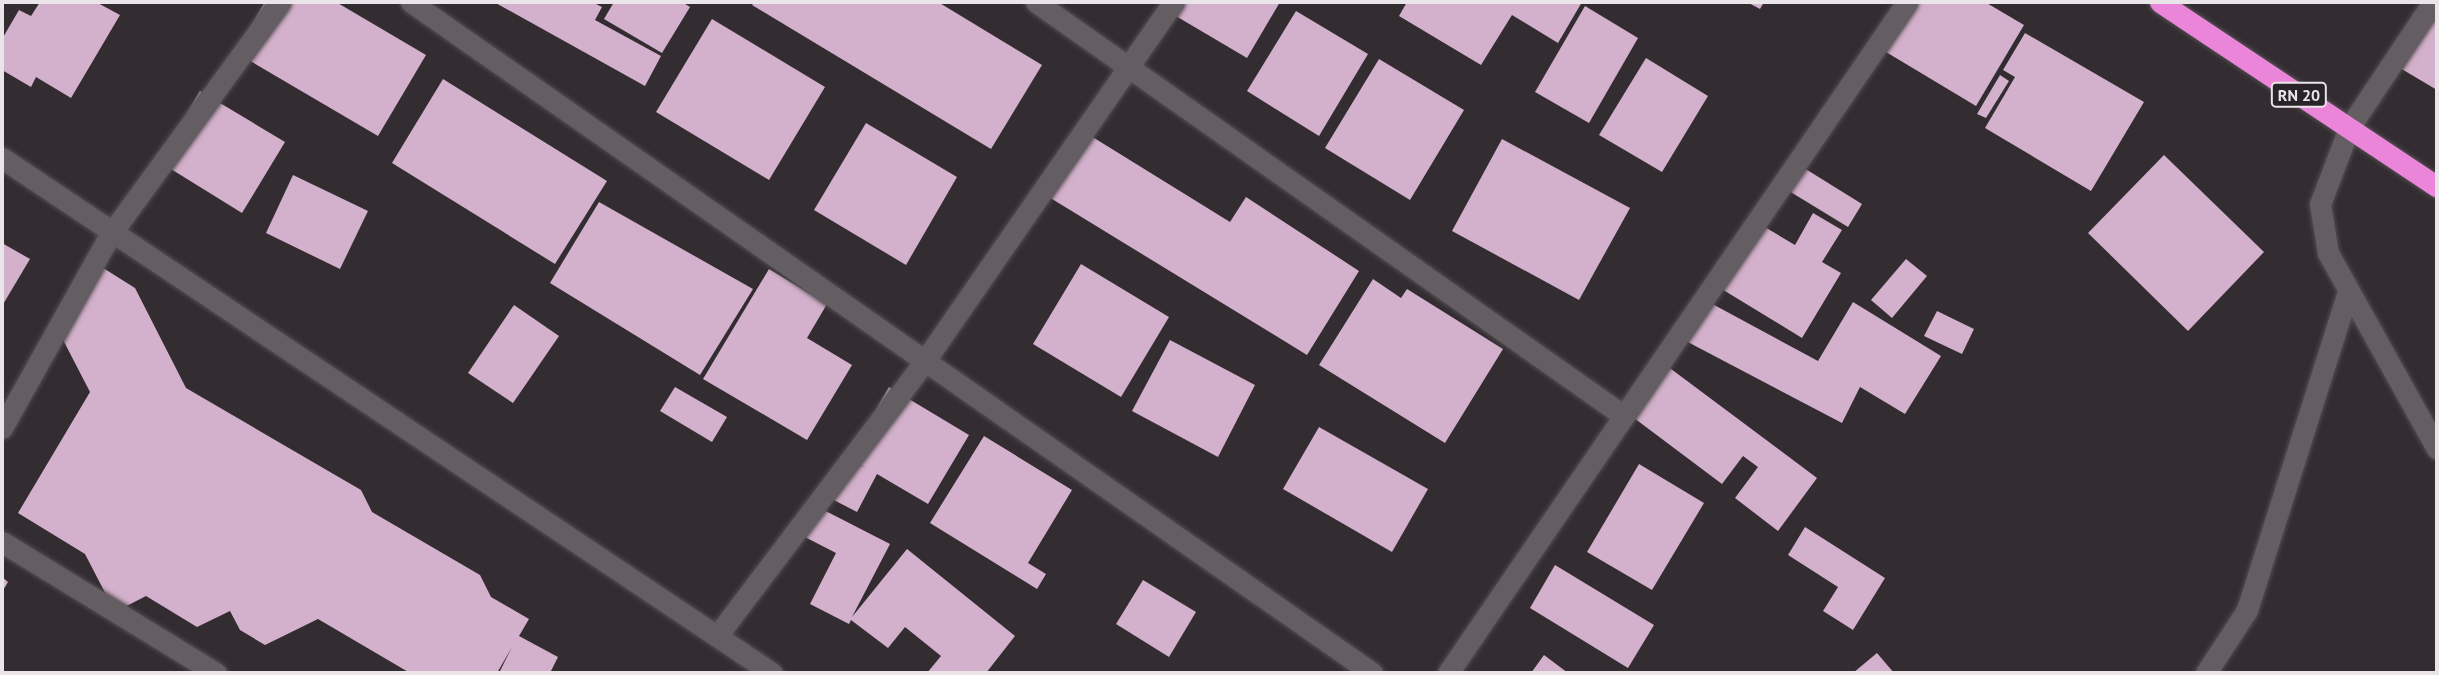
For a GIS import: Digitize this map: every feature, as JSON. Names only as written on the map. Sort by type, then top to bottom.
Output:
[{"type":"highway","name":"RN 20","points":[[2160,2],[2437,187]]},
{"type":"street","points":[[2,428],[110,234],[280,2]]},
{"type":"street","points":[[411,2],[1372,673]]},
{"type":"street","points":[[1036,2],[1624,416]]},
{"type":"street","points":[[717,636],[924,362],[1126,65],[1173,2]]},
{"type":"street","points":[[1448,673],[1908,2]]},
{"type":"street","points":[[2433,2],[2348,128],[2320,204],[2328,253],[2437,449]]},
{"type":"street","points":[[2,158],[110,234],[772,673]]},
{"type":"street","points":[[2206,673],[2247,610],[2348,290]]},
{"type":"street","points":[[2,541],[216,673]]},
{"type":"building","points":[[40,2],[96,2],[120,15],[71,98],[36,77],[31,87],[2,70],[2,39],[19,10],[31,16]]},
{"type":"building","points":[[265,2],[336,2],[426,55],[378,136],[235,52]]},
{"type":"building","points":[[494,2],[592,2],[602,7],[595,20],[661,56],[645,86]]},
{"type":"building","points":[[614,2],[682,2],[690,7],[662,53],[604,19]]},
{"type":"building","points":[[755,2],[938,2],[1042,65],[991,149],[752,5]]},
{"type":"building","points":[[1168,2],[1280,2],[1247,58],[1164,9]]},
{"type":"building","points":[[1407,2],[1582,2],[1558,43],[1512,15],[1481,65],[1399,16]]},
{"type":"building","points":[[1747,2],[1764,2],[1760,9]]},
{"type":"building","points":[[1902,2],[1985,2],[2024,25],[1976,106],[1876,46]]},
{"type":"building","points":[[2437,4],[2437,90],[2400,68]]},
{"type":"building","points":[[1585,6],[1638,38],[1589,123],[1535,92]]},
{"type":"building","points":[[1296,11],[1368,54],[1319,136],[1247,91]]},
{"type":"building","points":[[712,19],[825,87],[769,180],[656,112]]},
{"type":"building","points":[[2025,33],[2144,102],[2091,191],[1985,128],[2015,77],[2003,70]]},
{"type":"building","points":[[1646,58],[1708,96],[1662,172],[1599,135]]},
{"type":"building","points":[[1379,59],[1464,110],[1410,200],[1325,148]]},
{"type":"building","points":[[2000,75],[2009,81],[1986,118],[1977,114]]},
{"type":"building","points":[[443,79],[607,181],[555,264],[392,163]]},
{"type":"building","points":[[200,91],[285,142],[242,213],[158,161]]},
{"type":"building","points":[[866,123],[957,177],[906,265],[814,210]]},
{"type":"building","points":[[1078,128],[1230,222],[1246,197],[1359,271],[1307,355],[1039,191]]},
{"type":"building","points":[[1502,139],[1630,208],[1579,300],[1452,231]]},
{"type":"building","points":[[2164,155],[2264,252],[2188,331],[2088,233]]},
{"type":"building","points":[[1804,168],[1862,204],[1848,227],[1789,191]]},
{"type":"building","points":[[293,175],[368,211],[340,269],[266,233]]},
{"type":"building","points":[[599,202],[753,289],[700,375],[550,283]]},
{"type":"building","points":[[1813,213],[1842,230],[1822,262],[1841,273],[1802,338],[1720,288],[1758,223],[1795,245]]},
{"type":"building","points":[[2,243],[30,259],[2,306]]},
{"type":"building","points":[[1906,259],[1927,276],[1892,318],[1871,300]]},
{"type":"building","points":[[1081,264],[1169,317],[1121,397],[1033,344]]},
{"type":"building","points":[[100,266],[135,288],[186,388],[361,490],[372,512],[480,575],[491,597],[529,619],[519,636],[558,657],[550,673],[499,673],[512,647],[497,673],[410,673],[318,619],[265,645],[240,630],[230,611],[197,627],[146,596],[115,612],[85,554],[18,513],[90,392],[60,334]]},
{"type":"building","points":[[769,269],[827,304],[807,338],[852,365],[807,440],[703,379]]},
{"type":"building","points":[[1373,279],[1401,298],[1407,289],[1503,349],[1445,443],[1319,365]]},
{"type":"building","points":[[1705,300],[1818,361],[1853,302],[1941,356],[1905,414],[1860,387],[1842,423],[1684,340]]},
{"type":"building","points":[[514,305],[559,336],[513,403],[468,373]]},
{"type":"building","points":[[1937,311],[1974,329],[1962,354],[1924,336]]},
{"type":"building","points":[[1170,340],[1255,385],[1218,457],[1132,411]]},
{"type":"building","points":[[1659,360],[1817,478],[1778,531],[1735,498],[1758,467],[1743,456],[1722,484],[1622,409]]},
{"type":"building","points":[[675,387],[727,417],[712,442],[660,411]]},
{"type":"building","points":[[889,387],[969,435],[928,504],[877,474],[857,512],[828,497],[847,458],[866,468],[848,457]]},
{"type":"building","points":[[1319,427],[1428,489],[1392,552],[1283,489]]},
{"type":"building","points":[[984,436],[1072,490],[1028,563],[1046,574],[1037,589],[930,523]]},
{"type":"building","points":[[1639,464],[1704,503],[1652,590],[1587,552]]},
{"type":"building","points":[[814,505],[890,544],[852,617],[907,549],[1015,636],[986,673],[927,673],[941,656],[905,627],[888,648],[851,620],[849,624],[810,604],[836,553],[799,534]]},
{"type":"building","points":[[1805,527],[1885,578],[1853,630],[1823,611],[1838,587],[1788,555]]},
{"type":"building","points":[[1555,565],[1654,625],[1628,668],[1530,608]]},
{"type":"building","points":[[2,577],[8,582],[2,592]]},
{"type":"building","points":[[1143,580],[1196,612],[1169,657],[1116,624]]},
{"type":"building","points":[[1877,653],[1894,673],[1853,673]]},
{"type":"building","points":[[1544,655],[1568,673],[1531,673]]}]
